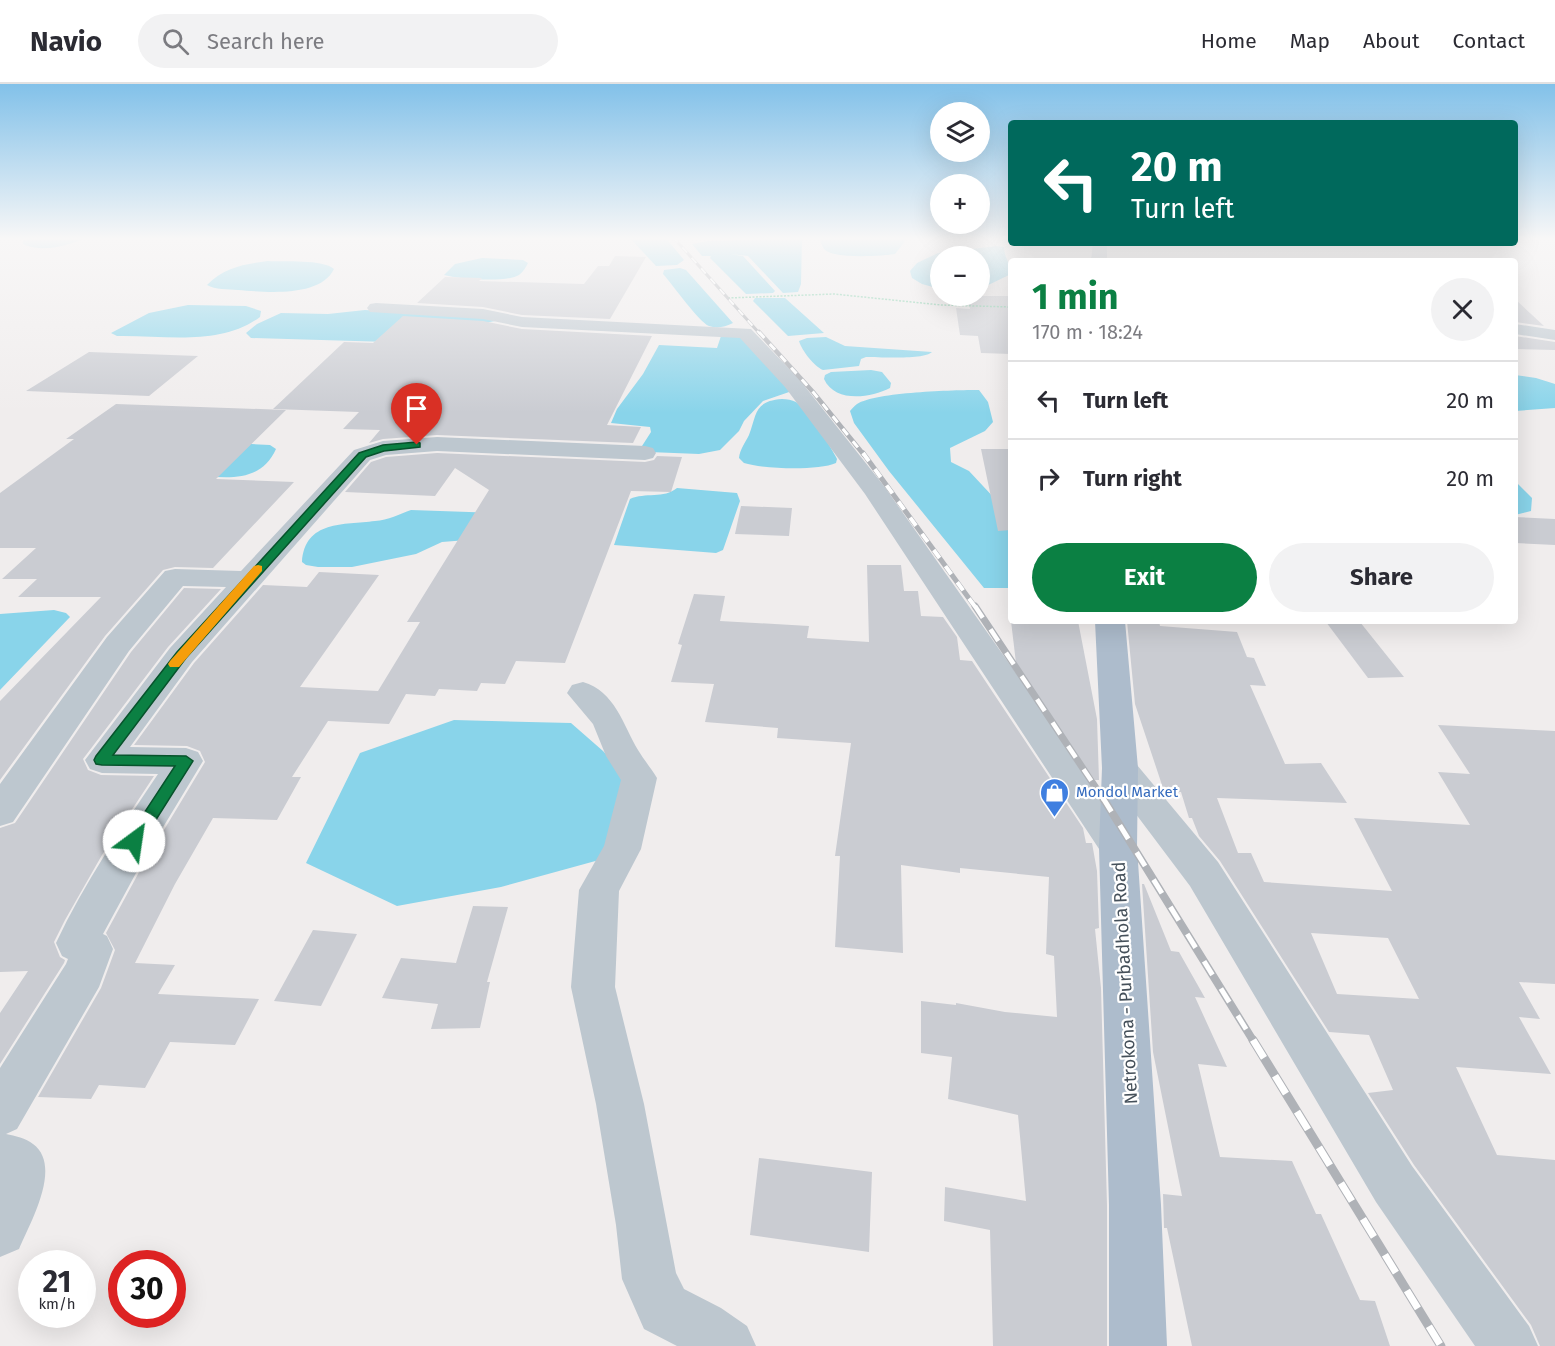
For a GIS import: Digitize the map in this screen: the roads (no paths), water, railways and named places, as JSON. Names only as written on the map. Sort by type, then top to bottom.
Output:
[{"type":"main road","name":"Netrokona - Purbadhola Road","points":[[1110,624],[1120,768],[1118,847],[1134,1193],[1138,1346]]},
{"type":"street","points":[[376,308],[483,314],[522,322],[745,333],[792,383],[875,491],[1118,847]]},
{"type":"street","points":[[1518,329],[1555,335]]},
{"type":"street","points":[[0,1112],[84,973],[92,949],[77,943],[94,909],[144,823],[186,761],[102,760],[153,689],[362,455],[369,451],[397,446],[437,444],[645,453]]},
{"type":"street","points":[[0,812],[118,644],[176,577],[248,580]]},
{"type":"street","points":[[583,693],[607,719],[622,756],[639,778],[622,849],[599,890],[593,987],[622,1115],[642,1225],[649,1279],[664,1310],[700,1328],[727,1346]]},
{"type":"street","points":[[1120,768],[1204,874],[1394,1184],[1509,1346]]},
{"type":"street","points":[[0,1157],[15,1161],[22,1169],[15,1196],[0,1230]]},
{"type":"water","points":[[681,296],[709,296],[733,323],[727,326],[712,327],[699,318]]},
{"type":"water","points":[[755,298],[785,298],[824,333],[788,336],[753,301]]},
{"type":"water","points":[[188,305],[246,306],[261,311],[260,317],[244,326],[209,336],[117,336],[111,333],[149,313]]},
{"type":"water","points":[[365,310],[489,318],[495,321],[389,342],[251,338],[246,333],[257,324],[281,313],[328,314]]},
{"type":"water","points":[[721,336],[740,337],[792,391],[763,401],[720,450],[699,454],[649,452],[642,446],[651,432],[650,427],[611,423],[617,409],[643,374],[659,345],[717,348]]},
{"type":"water","points":[[826,337],[845,346],[932,352],[911,357],[866,357],[861,359],[859,366],[823,370],[809,358],[799,341]]},
{"type":"water","points":[[871,370],[882,372],[891,383],[890,388],[863,396],[844,395],[829,387],[824,379],[825,375],[831,372]]},
{"type":"water","points":[[1518,375],[1555,384],[1555,408],[1518,411]]},
{"type":"water","points":[[952,390],[979,390],[988,402],[993,422],[985,431],[950,448],[951,462],[969,471],[1008,513],[1008,588],[984,588],[889,471],[854,423],[850,411],[857,404],[881,397]]},
{"type":"water","points":[[782,399],[796,402],[806,412],[837,459],[836,463],[817,467],[777,468],[744,463],[739,458],[758,410],[766,403]]},
{"type":"water","points":[[233,443],[270,445],[276,449],[269,461],[251,474],[228,477],[192,475]]},
{"type":"water","points":[[1518,484],[1532,498],[1531,511],[1518,514]]},
{"type":"water","points":[[677,488],[737,493],[740,501],[723,550],[716,553],[614,545],[630,499],[666,493]]},
{"type":"water","points":[[411,510],[498,513],[467,540],[442,542],[416,554],[352,567],[318,567],[302,562],[310,538],[328,527],[385,519]]},
{"type":"water","points":[[54,610],[66,613],[70,617],[0,690],[0,614]]},
{"type":"water","points":[[454,720],[571,723],[603,751],[630,780],[610,857],[501,887],[397,906],[306,863],[360,753]]},
{"type":"railway","points":[[726,296],[760,334]]},
{"type":"railway","points":[[759,332],[813,392],[864,455]]},
{"type":"railway","points":[[863,453],[976,608]]},
{"type":"railway","points":[[975,606],[1104,800]]},
{"type":"railway","points":[[1103,798],[1254,1042]]},
{"type":"railway","points":[[1253,1040],[1441,1346]]},
{"type":"place","name":"Mondol Market","points":[[1055,818]]}]
